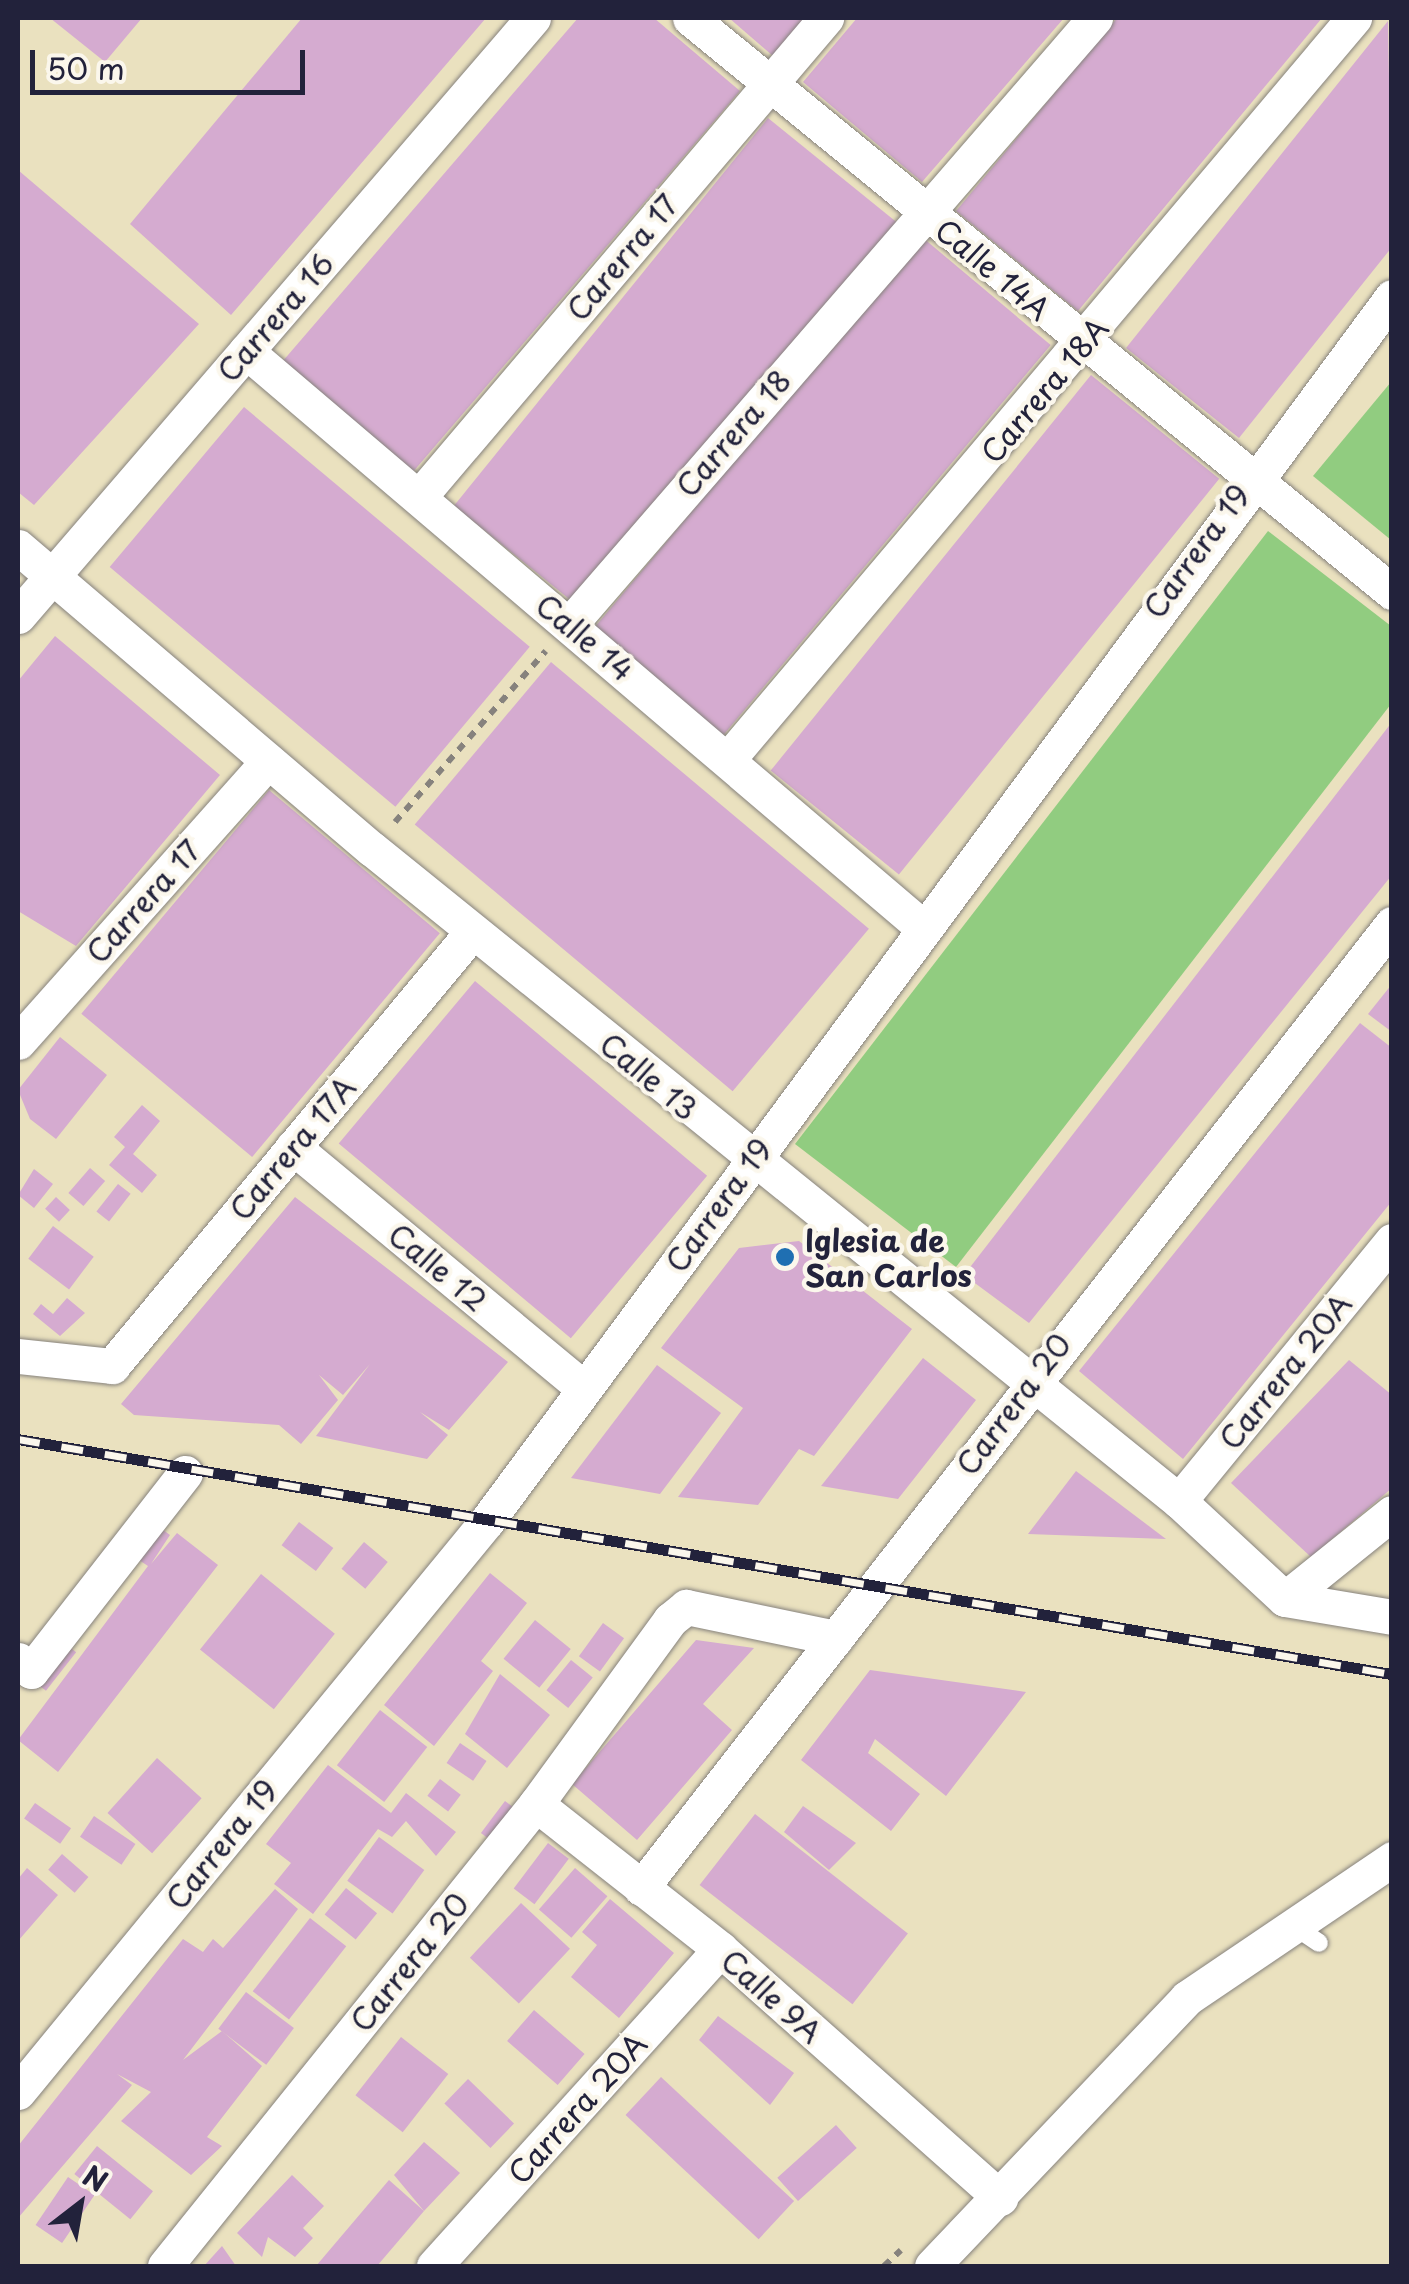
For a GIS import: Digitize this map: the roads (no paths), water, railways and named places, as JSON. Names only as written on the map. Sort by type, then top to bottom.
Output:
[{"type":"street","name":"Carrera 16","points":[[18,616],[533,18]]},
{"type":"street","name":"Calle 14A","points":[[690,18],[1248,480],[1392,592]]},
{"type":"street","name":"Carerra 17","points":[[419,497],[826,18]]},
{"type":"street","name":"Carrera 18","points":[[570,624],[923,211],[1095,18]]},
{"type":"street","name":"Carrera 18A","points":[[729,758],[1084,344],[1354,18]]},
{"type":"street","name":"Carrera 19","points":[[18,2092],[488,1521],[1248,480],[1392,297]]},
{"type":"street","name":"Calle 14","points":[[246,351],[729,758],[920,925]]},
{"type":"street","name":"Calle 13","points":[[18,547],[372,849],[751,1160],[1179,1501],[1285,1599]]},
{"type":"street","name":"Carrera 17","points":[[18,1042],[268,760]]},
{"type":"street","name":"Carrera 20","points":[[641,1888],[1030,1380],[1392,924]]},
{"type":"street","name":"Carrera 17A","points":[[18,1356],[112,1366],[473,931]]},
{"type":"street","name":"Calle 12","points":[[293,1147],[583,1388]]},
{"type":"street","name":"Carrera 20A","points":[[1179,1501],[1392,1241]]},
{"type":"street","points":[[18,1660],[31,1672],[185,1473]]},
{"type":"street","points":[[1285,1599],[1392,1513]]},
{"type":"street","points":[[1285,1599],[1392,1618]]},
{"type":"street","name":"Carrera 20","points":[[165,2266],[536,1804],[686,1608],[836,1638]]},
{"type":"street","name":"Calle 9A","points":[[536,1804],[720,1949],[1000,2198]]},
{"type":"street","points":[[932,2266],[1186,1998],[1306,1935],[1392,1859]]},
{"type":"street","name":"Carrera 20A","points":[[434,2266],[720,1949]]},
{"type":"railway","points":[[18,1439],[1392,1674]]},
{"type":"place","name":"Iglesia de San Carlos","points":[[785,1257]]}]
